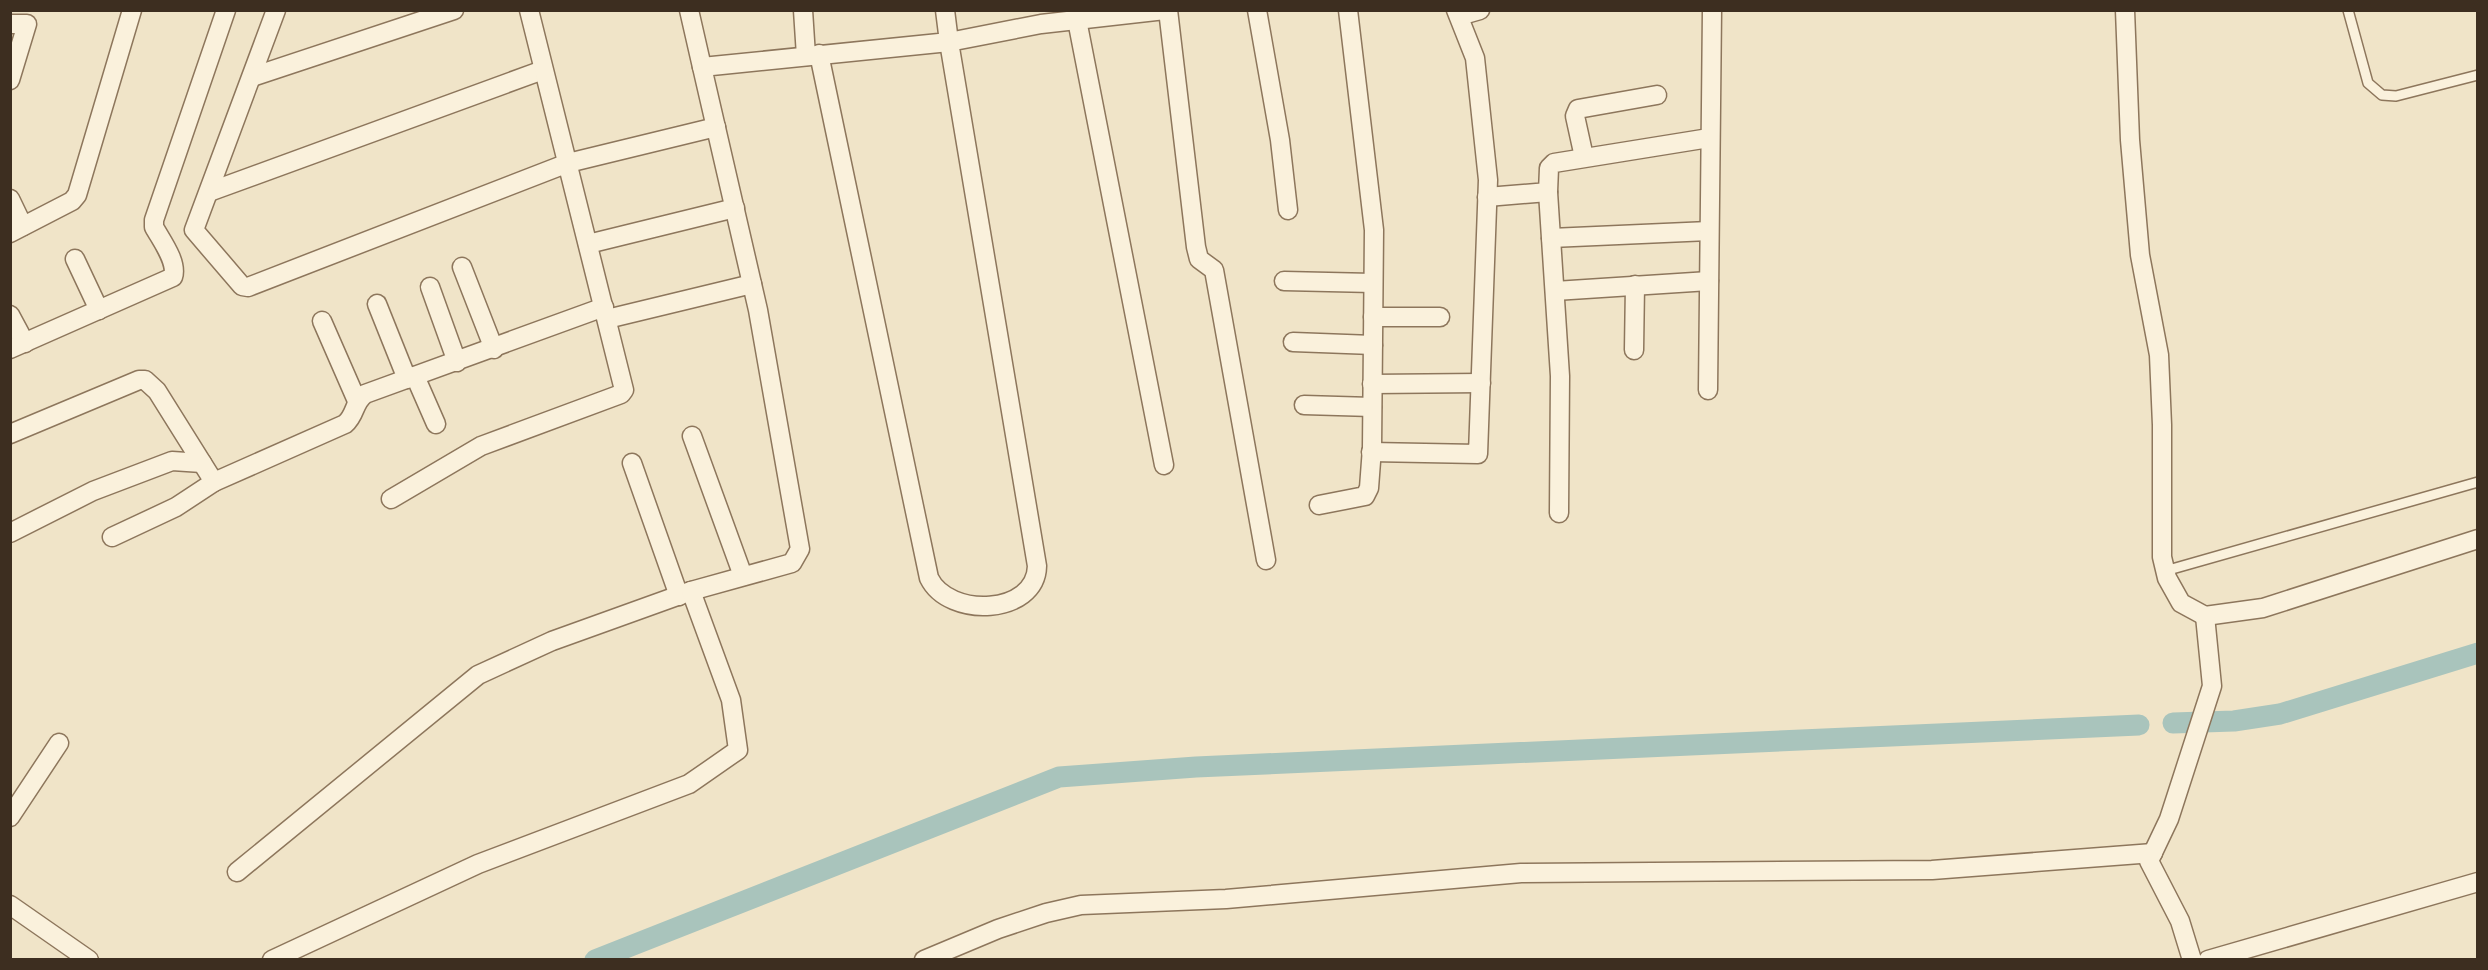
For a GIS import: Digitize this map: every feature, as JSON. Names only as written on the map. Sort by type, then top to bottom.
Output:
[{"type":"street","points":[[10,199],[17,229],[72,201],[76,195],[132,10]]},
{"type":"street","points":[[10,315],[18,346],[172,277],[175,271],[154,226],[154,220],[226,10]]},
{"type":"street","points":[[276,10],[194,230],[237,283],[248,287],[568,163],[716,127]]},
{"type":"street","points":[[237,872],[478,675],[552,640],[685,593],[792,563],[800,549],[752,284],[689,10]]},
{"type":"street","points":[[803,10],[929,578],[934,588],[947,598],[970,605],[987,606],[1008,601],[1022,594],[1034,584],[1037,566],[945,10]]},
{"type":"street","points":[[702,67],[949,42],[1041,24],[1166,10],[1198,259],[1214,270],[1266,560]]},
{"type":"street","points":[[1257,10],[1280,140],[1288,210]]},
{"type":"street","points":[[1319,505],[1365,496],[1369,488],[1374,215],[1348,10]]},
{"type":"street","points":[[1371,452],[1478,454],[1488,180],[1475,58],[1458,13],[1479,10]]},
{"type":"street","points":[[1708,390],[1712,10]]},
{"type":"street","points":[[2125,10],[2130,140],[2140,255],[2158,355],[2162,425],[2160,524],[2162,557],[2165,571],[2181,603],[2205,616],[2263,608],[2478,539]]},
{"type":"street","points":[[252,78],[443,12]]},
{"type":"street","points":[[391,499],[481,446],[621,394],[624,387],[543,70],[533,12]]},
{"type":"street","points":[[10,81],[22,20]]},
{"type":"street","points":[[1077,20],[1164,465]]},
{"type":"street","points":[[209,192],[543,70]]},
{"type":"street","points":[[1584,157],[1575,116],[1578,109],[1657,95]]},
{"type":"street","points":[[1559,513],[1560,376],[1547,176],[1549,168],[1554,163],[1584,157],[1709,138]]},
{"type":"street","points":[[1487,197],[1548,192]]},
{"type":"street","points":[[588,244],[735,208]]},
{"type":"street","points":[[1551,238],[1709,231]]},
{"type":"street","points":[[75,259],[99,310]]},
{"type":"street","points":[[462,267],[494,349]]},
{"type":"street","points":[[1284,281],[1374,283]]},
{"type":"street","points":[[1555,291],[1709,281]]},
{"type":"street","points":[[112,537],[176,507],[214,482],[345,424],[350,420],[357,400],[365,394],[605,313],[752,284]]},
{"type":"street","points":[[1634,350],[1635,285]]},
{"type":"street","points":[[430,287],[457,362]]},
{"type":"street","points":[[377,304],[411,378],[436,424]]},
{"type":"street","points":[[1373,317],[1440,317]]},
{"type":"street","points":[[322,321],[357,400]]},
{"type":"street","points":[[1293,342],[1373,345]]},
{"type":"street","points":[[10,434],[115,388],[145,380],[157,392],[214,482]]},
{"type":"street","points":[[1372,384],[1481,383]]},
{"type":"street","points":[[1304,405],[1372,407]]},
{"type":"street","points":[[692,436],[743,576]]},
{"type":"street","points":[[10,533],[93,492],[172,461],[202,463]]},
{"type":"street","points":[[272,960],[478,864],[689,784],[738,750],[731,700],[632,463]]},
{"type":"street","points":[[2192,960],[2180,921],[2150,861],[2169,819],[2212,686],[2205,616]]},
{"type":"street","points":[[10,817],[59,742]]},
{"type":"street","points":[[924,960],[998,929],[1046,913],[1081,905],[1226,899],[1521,873],[1932,870],[2153,853]]},
{"type":"street","points":[[2208,960],[2478,882]]},
{"type":"street","points":[[10,905],[89,960]]},
{"type":"lane","points":[[2348,10],[2368,83],[2382,95],[2396,96],[2478,75]]},
{"type":"lane","points":[[2165,571],[2478,482]]},
{"type":"waterway","points":[[2173,723],[2234,721],[2280,714],[2478,653]]},
{"type":"waterway","points":[[595,960],[1059,777],[1196,767],[2139,725]]}]
